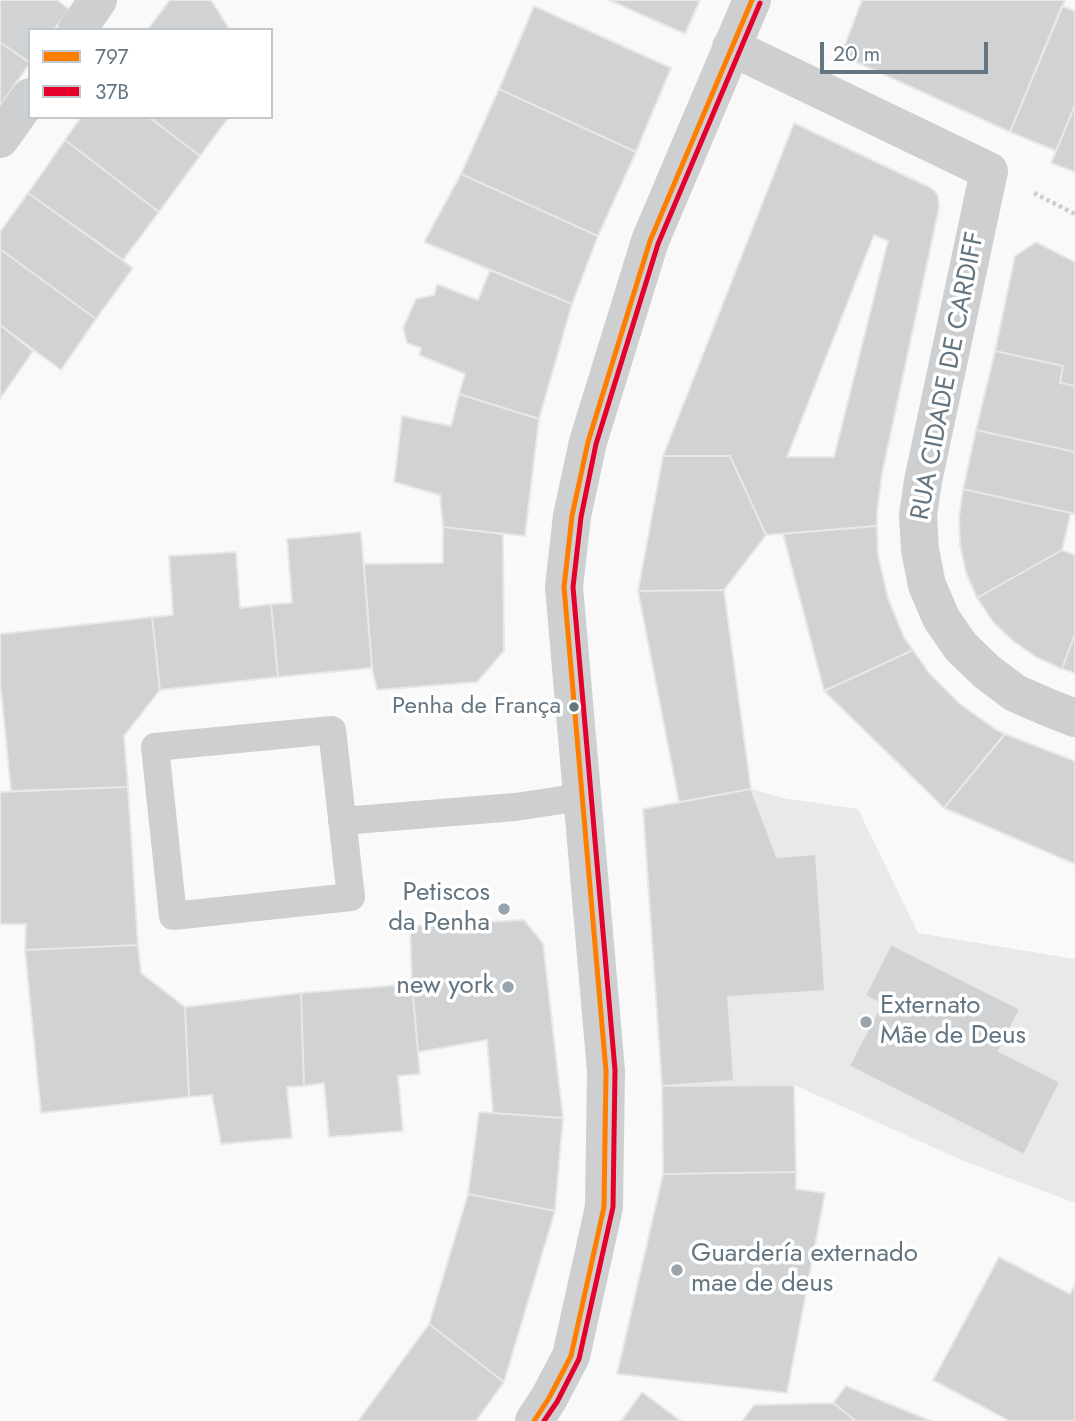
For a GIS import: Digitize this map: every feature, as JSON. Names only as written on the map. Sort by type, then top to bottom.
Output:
[{"type":"street","points":[[78,28],[98,0]]},
{"type":"street","points":[[534,1421],[571,1356],[604,1207],[606,1071],[564,587],[572,516],[588,442],[650,241],[752,0]]},
{"type":"street","name":"RUA CIDADE DE CARDIFF","points":[[732,47],[989,171],[923,481],[918,515],[920,550],[927,585],[941,618],[961,647],[987,672],[1015,693],[1075,718]]},
{"type":"street","points":[[0,139],[28,100]]},
{"type":"lane","points":[[332,730],[342,821],[351,897],[173,916],[155,747],[332,730]]},
{"type":"lane","points":[[342,821],[515,807],[582,797]]},
{"type":"path","points":[[1032,192],[1075,214]]},
{"type":"shaded area","name":"Externato Mãe de Deus","points":[[751,789],[783,798],[858,809],[918,933],[1075,959],[1075,1203],[964,1161],[794,1085],[662,1086],[643,809]]},
{"type":"building","points":[[0,0],[57,0],[69,9],[55,28],[28,28],[28,62],[0,42]]},
{"type":"building","points":[[170,0],[211,0],[229,28],[149,28]]},
{"type":"building","points":[[609,0],[700,0],[685,34]]},
{"type":"building","points":[[862,0],[1065,0],[1010,132],[841,55]]},
{"type":"building","points":[[534,6],[671,68],[636,152],[499,89]]},
{"type":"building","points":[[1062,6],[1075,11],[1075,105],[1056,151],[1010,132]]},
{"type":"building","points":[[0,42],[28,62],[28,66],[0,106]]},
{"type":"building","points":[[499,89],[636,152],[598,236],[461,174]]},
{"type":"building","points":[[1075,105],[1075,172],[1051,163]]},
{"type":"building","points":[[80,119],[152,119],[200,156],[159,212],[65,140]]},
{"type":"building","points":[[152,119],[228,119],[200,156]]},
{"type":"building","points":[[794,123],[935,191],[939,208],[882,474],[877,526],[766,535],[730,456],[663,456]],"holes":[[[874,235],[888,241],[834,457],[787,457]]]},
{"type":"building","points":[[65,140],[159,212],[123,260],[28,193]]},
{"type":"building","points":[[461,174],[598,236],[572,304],[424,242]]},
{"type":"building","points":[[28,193],[133,268],[96,319],[0,249],[0,232]]},
{"type":"building","points":[[1036,242],[1075,262],[1075,386],[1060,383],[1063,366],[995,351],[1015,256]]},
{"type":"building","points":[[0,249],[96,319],[61,370],[0,325]]},
{"type":"building","points":[[490,270],[572,304],[539,419],[459,394],[465,374],[419,355],[421,348],[407,343],[403,328],[416,299],[434,295],[437,284],[478,300]]},
{"type":"building","points":[[0,325],[33,351],[0,399]]},
{"type":"building","points":[[995,351],[1063,366],[1060,383],[1075,386],[1075,452],[976,430]]},
{"type":"building","points":[[459,394],[539,419],[525,536],[443,527],[440,495],[394,482],[402,416],[451,426]]},
{"type":"building","points":[[976,430],[1075,452],[1075,514],[963,489]]},
{"type":"building","points":[[663,456],[730,456],[766,535],[724,590],[638,591]]},
{"type":"building","points":[[963,489],[1071,513],[1062,550],[977,598],[966,573],[960,545],[959,517]]},
{"type":"building","points":[[877,526],[878,555],[888,598],[904,637],[913,650],[824,691],[783,534]]},
{"type":"building","points":[[443,527],[503,534],[504,651],[477,682],[377,690],[372,668],[364,564],[443,563]]},
{"type":"building","points":[[361,532],[372,668],[278,677],[271,604],[292,603],[287,539]]},
{"type":"building","points":[[1062,550],[1075,555],[1075,634],[1062,669],[1036,657],[1013,641],[993,622],[977,598]]},
{"type":"building","points":[[236,552],[240,608],[271,604],[278,677],[160,690],[152,617],[173,615],[169,556]]},
{"type":"building","points":[[724,590],[751,789],[679,802],[638,591]]},
{"type":"building","points":[[152,617],[160,690],[124,736],[128,787],[11,791],[0,680],[0,634]]},
{"type":"building","points":[[1075,634],[1075,673],[1062,669]]},
{"type":"building","points":[[913,650],[929,673],[960,704],[1005,734],[944,808],[824,691]]},
{"type":"building","points":[[1005,734],[1075,761],[1075,864],[944,808]]},
{"type":"building","points":[[128,787],[138,945],[25,950],[26,924],[0,924],[0,792]]},
{"type":"building","points":[[751,789],[777,857],[816,854],[825,991],[728,997],[734,1081],[662,1086],[643,809]]},
{"type":"building","points":[[524,920],[543,943],[563,1118],[493,1113],[487,1040],[418,1052],[410,926]]},
{"type":"building","points":[[891,944],[1020,1009],[999,1051],[1060,1082],[1024,1155],[849,1066],[881,1004],[865,996]]},
{"type":"building","points":[[138,945],[141,973],[185,1007],[189,1097],[41,1113],[25,950]]},
{"type":"building","points":[[412,984],[420,1074],[398,1076],[403,1131],[329,1137],[324,1083],[304,1086],[301,993]]},
{"type":"building","points":[[301,993],[304,1086],[287,1087],[292,1138],[221,1144],[212,1095],[189,1097],[185,1007]]},
{"type":"building","points":[[794,1085],[796,1172],[663,1174],[662,1086]]},
{"type":"building","points":[[479,1112],[563,1118],[555,1211],[468,1194]]},
{"type":"building","points":[[796,1172],[796,1189],[825,1193],[787,1393],[617,1374],[663,1174]]},
{"type":"building","points":[[468,1194],[555,1211],[504,1382],[429,1324]]},
{"type":"building","points":[[999,1257],[1070,1294],[1075,1284],[1075,1421],[1009,1421],[933,1380]]},
{"type":"building","points":[[429,1324],[504,1382],[476,1421],[358,1421]]},
{"type":"building","points":[[846,1386],[931,1421],[856,1421],[833,1403]]},
{"type":"building","points":[[642,1392],[681,1421],[621,1421]]},
{"type":"building","points":[[833,1403],[856,1421],[742,1421],[754,1405]]},
{"type":"transit line","name":"797","points":[[534,1421],[571,1356],[604,1207],[606,1071],[564,587],[572,516],[588,442],[650,241],[752,0]]},
{"type":"transit line","name":"37B","points":[[544,1421],[579,1359],[613,1207],[615,1070],[573,587],[581,517],[596,444],[658,244],[760,3]]},
{"type":"place","name":"Penha de França","points":[[574,707]]},
{"type":"place","name":"Petiscos da Penha","points":[[504,909]]},
{"type":"place","name":"new york","points":[[508,987]]},
{"type":"place","name":"Externato Mãe de Deus","points":[[866,1022]]},
{"type":"place","name":"Guardería externado mae de deus","points":[[677,1270]]}]
